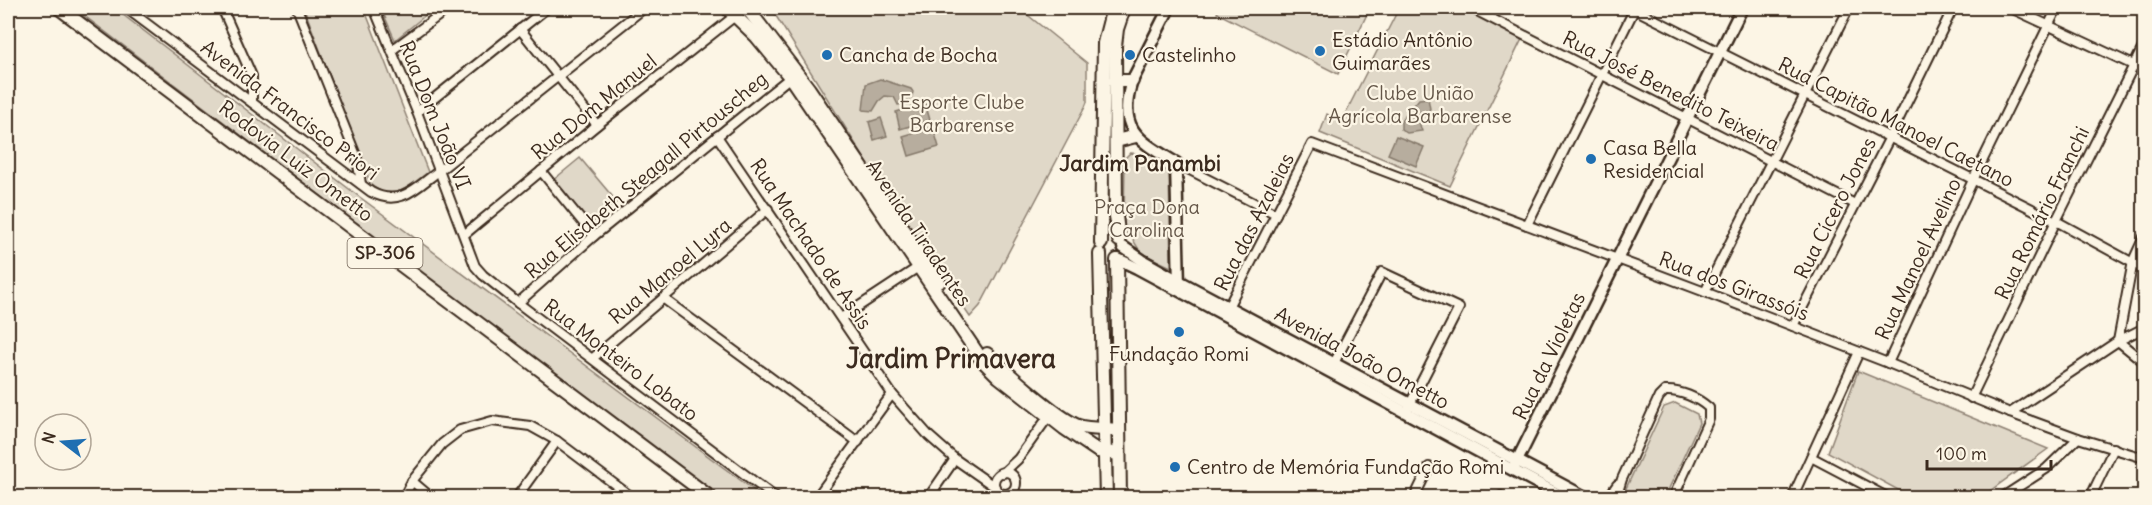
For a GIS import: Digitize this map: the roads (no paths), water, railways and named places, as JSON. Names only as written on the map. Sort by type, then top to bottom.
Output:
[{"type":"main road","name":"Rodovia Luiz Ometto","points":[[59,8],[711,498]]},
{"type":"main road","name":"Avenida Tiradentes","points":[[746,8],[922,264],[982,360],[999,376],[1051,413],[1084,441],[1105,453]]},
{"type":"main road","points":[[1106,498],[1101,249],[1104,43],[1113,8]]},
{"type":"main road","points":[[1120,498],[1118,260],[1122,254],[1116,216],[1114,81],[1117,29],[1124,8]]},
{"type":"main road","name":"Avenida Tiradentes","points":[[731,12],[793,74]]},
{"type":"main road","points":[[1114,81],[1132,81]]},
{"type":"main road","points":[[1116,141],[1136,136]]},
{"type":"main road","points":[[1101,249],[1111,238],[1121,244]]},
{"type":"main road","points":[[1101,249],[1105,260],[1118,260]]},
{"type":"main road","name":"Avenida Tiradentes","points":[[1051,413],[1079,426],[1119,430]]},
{"type":"main road","points":[[1084,441],[1105,472]]},
{"type":"main road","points":[[1105,453],[1119,454]]},
{"type":"street","points":[[222,8],[252,76],[252,102]]},
{"type":"street","points":[[297,8],[357,158],[361,184]]},
{"type":"street","name":"Rua Dom João VI","points":[[374,8],[465,234]]},
{"type":"street","points":[[417,112],[547,8]]},
{"type":"street","name":"Avenida Francisco Priori","points":[[131,9],[361,184],[381,197],[390,199],[409,193],[440,170],[644,8]]},
{"type":"street","name":"Rua Dom Manuel","points":[[465,234],[731,12],[746,8]]},
{"type":"street","points":[[1169,8],[1127,94],[1128,119],[1136,136],[1176,163],[1276,214]]},
{"type":"street","name":"Rua José Benedito Teixeira","points":[[1471,8],[1855,204]]},
{"type":"street","points":[[1527,225],[1634,8]]},
{"type":"street","name":"Rua Capitão Manoel Caetano","points":[[1634,8],[2056,221],[2145,269]]},
{"type":"street","name":"Rua da Violetas","points":[[1515,465],[1742,8]]},
{"type":"street","points":[[1705,292],[1849,8]]},
{"type":"street","name":"Rua Cícero Jones","points":[[1793,326],[1953,8]]},
{"type":"street","points":[[2011,8],[2145,70]]},
{"type":"street","name":"Rua Manoel Avelino","points":[[1888,363],[1973,180],[2058,8]]},
{"type":"street","points":[[392,50],[445,9]]},
{"type":"street","points":[[520,29],[597,125]]},
{"type":"street","name":"Rua Romário Franchi","points":[[1971,398],[2056,221],[2145,45]]},
{"type":"street","name":"Rua Elisabeth Steagall Pirtouscheg","points":[[518,303],[594,236],[793,74]]},
{"type":"street","name":"Rua Machado de Assis","points":[[717,136],[892,394],[929,436],[955,459],[995,487]]},
{"type":"street","name":"Rua dos Girassóis","points":[[1312,144],[1705,292],[2010,413],[2078,438],[2145,458]]},
{"type":"street","name":"Rua das Azaleias","points":[[1226,311],[1312,144]]},
{"type":"street","points":[[1176,163],[1179,286]]},
{"type":"street","points":[[541,171],[594,236]]},
{"type":"street","name":"Rua Manoel Lyra","points":[[593,358],[768,209]]},
{"type":"street","name":"Rua Monteiro Lobato","points":[[465,234],[470,255],[475,266],[483,275],[776,498]]},
{"type":"street","points":[[2118,341],[2133,261],[2145,237]]},
{"type":"street","name":"Avenida João Ometto","points":[[1121,244],[1179,286]]},
{"type":"street","name":"Avenida João Ometto","points":[[1118,260],[1179,286],[1515,465],[1587,498]]},
{"type":"street","points":[[841,318],[922,264]]},
{"type":"street","points":[[1332,368],[1382,272],[1459,308],[1408,408]]},
{"type":"street","points":[[664,299],[858,442]]},
{"type":"street","points":[[2010,413],[2118,341],[2145,328]]},
{"type":"street","points":[[2118,341],[2145,362]]},
{"type":"street","points":[[1792,498],[1859,352]]},
{"type":"street","points":[[1616,498],[1622,479],[1659,397],[1665,391],[1675,390],[1702,402],[1709,408],[1709,419],[1673,498]]},
{"type":"street","points":[[816,498],[892,394]]},
{"type":"street","points":[[1018,459],[1013,476],[1016,482],[1014,493],[1004,496],[995,487],[1000,475],[1018,459],[1051,413]]},
{"type":"street","points":[[404,498],[412,481],[442,444],[460,430],[492,421],[530,426],[557,441],[633,498]]},
{"type":"street","points":[[2001,498],[2046,469],[2078,438]]},
{"type":"street","points":[[516,498],[557,441]]},
{"type":"street","points":[[2090,498],[2114,448]]},
{"type":"street","points":[[1811,457],[1889,498]]},
{"type":"street","points":[[928,498],[955,459]]},
{"type":"street","name":"Avenida João Ometto","points":[[1515,465],[1564,498]]},
{"type":"street","points":[[1414,498],[1429,467]]},
{"type":"street","name":"Rua Machado de Assis","points":[[977,474],[1000,475]]},
{"type":"street","points":[[1000,475],[1013,476]]},
{"type":"street","points":[[1608,498],[1622,479]]},
{"type":"street","points":[[412,481],[432,498]]},
{"type":"place","name":"Estádio Antônio Guimarães","points":[[1320,51]]},
{"type":"place","name":"Cancha de Bocha","points":[[827,55]]},
{"type":"place","name":"Castelinho","points":[[1130,55]]},
{"type":"place","name":"Casa Bella Residencial","points":[[1591,159]]},
{"type":"place","name":"Fundação Romi","points":[[1179,332]]},
{"type":"place","name":"Centro de Memória Fundação Romi","points":[[1175,467]]},
{"type":"district","name":"Jardim Panambi","points":[[1140,163]]},
{"type":"district","name":"Jardim Primavera","points":[[951,359]]},
{"type":"park label","name":"Clube União Agrícola Barbarense","points":[[1420,104]]},
{"type":"park label","name":"Esporte Clube Barbarense","points":[[962,114]]},
{"type":"park label","name":"Praça Dona Carolina","points":[[1147,218]]}]
